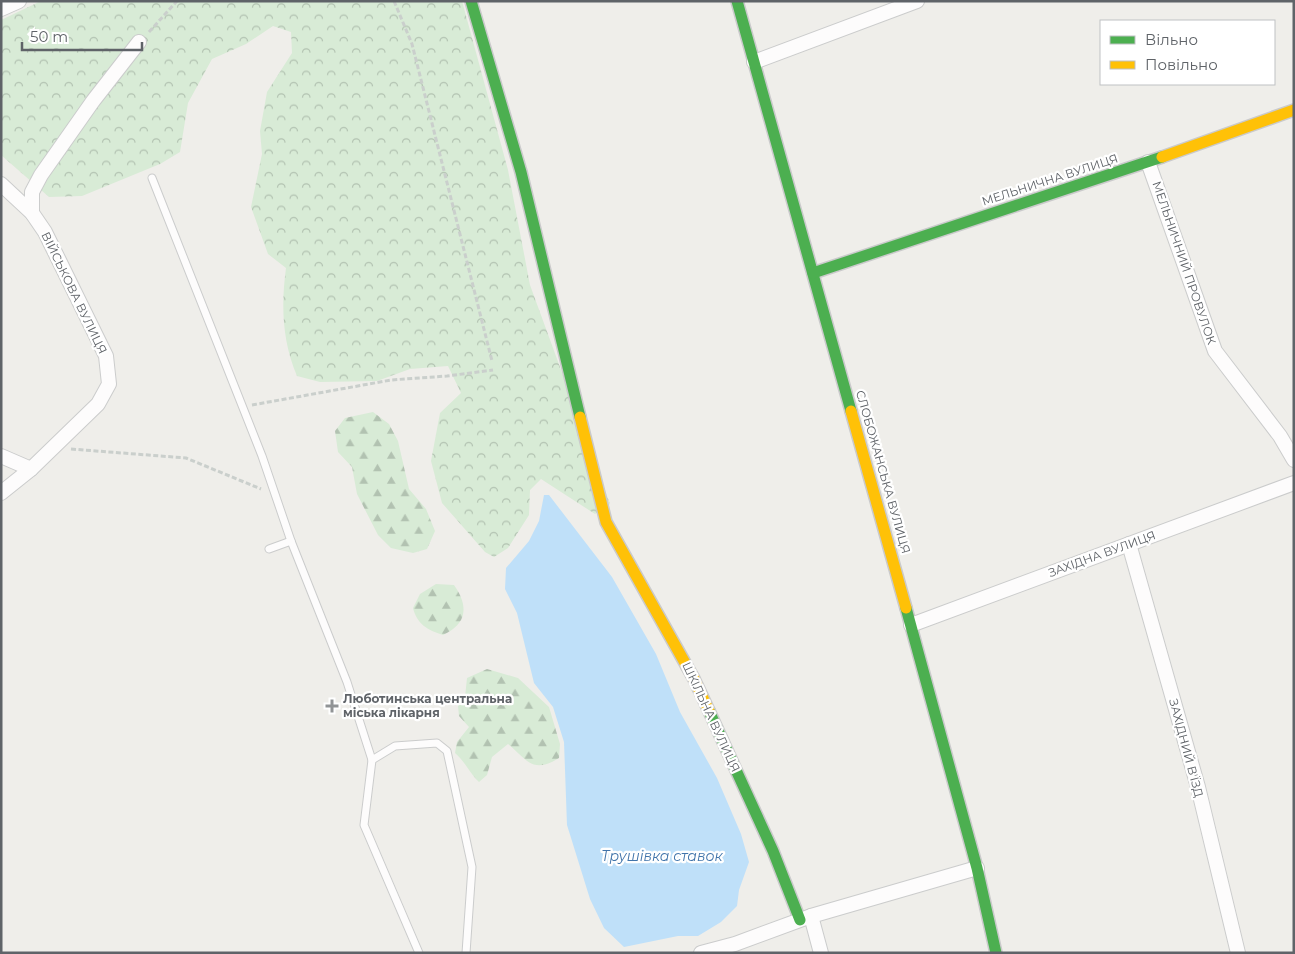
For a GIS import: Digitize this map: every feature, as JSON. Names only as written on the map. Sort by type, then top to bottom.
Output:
[{"type":"street","points":[[1,9],[19,1]]},
{"type":"street","name":"ШКІЛЬНА ВУЛИЦЯ","points":[[471,1],[521,172],[606,522],[694,679],[821,953]]},
{"type":"street","name":"СЛОБОЖАНСЬКА ВУЛИЦЯ","points":[[737,1],[911,625],[977,868],[996,953]]},
{"type":"street","points":[[754,62],[918,1]]},
{"type":"street","points":[[32,213],[32,192],[41,175],[93,100],[139,42]]},
{"type":"street","name":"МЕЛЬНИЧНА ВУЛИЦЯ","points":[[813,273],[1148,162],[1294,110]]},
{"type":"street","name":"МЕЛЬНИЧНИЙ ПРОВУЛОК","points":[[1148,162],[1215,351],[1275,429],[1294,460]]},
{"type":"street","name":"ВІЙСЬКОВА ВУЛИЦЯ","points":[[1,184],[32,213],[45,232],[106,356],[109,368],[109,384],[98,404],[31,469],[1,493]]},
{"type":"street","points":[[1,456],[31,469]]},
{"type":"street","name":"ЗАХІДНА ВУЛИЦЯ","points":[[911,625],[1294,483]]},
{"type":"street","name":"ЗАХІДНИЙ В'ЇЗД","points":[[1129,544],[1198,787],[1238,953]]},
{"type":"street","points":[[701,953],[735,944],[806,918],[977,868]]},
{"type":"lane","points":[[152,178],[242,406],[291,541],[347,682],[372,760],[364,825],[419,953]]},
{"type":"lane","points":[[269,549],[291,541]]},
{"type":"lane","points":[[372,760],[395,746],[437,743],[448,751],[472,867],[466,953]]},
{"type":"path","points":[[139,42],[177,1]]},
{"type":"path","points":[[394,1],[412,44],[492,362]]},
{"type":"path","points":[[242,406],[392,380],[493,370]]},
{"type":"path","points":[[53,448],[186,458],[275,495]]},
{"type":"green space","points":[[41,1],[462,1],[508,170],[530,285],[610,504],[595,514],[541,479],[530,490],[529,515],[508,548],[494,557],[485,552],[442,503],[431,461],[440,413],[461,393],[448,366],[410,369],[377,381],[320,382],[297,376],[288,350],[284,323],[283,309],[286,268],[268,254],[251,207],[262,154],[260,131],[267,92],[292,53],[291,32],[273,26],[246,44],[212,59],[188,103],[180,152],[160,164],[82,196],[49,197],[1,155],[1,20]]},
{"type":"green space","points":[[373,412],[389,424],[398,441],[409,489],[426,509],[435,531],[427,549],[413,553],[391,548],[378,535],[357,494],[352,467],[338,452],[335,431],[345,418]]},
{"type":"green space","points":[[436,584],[454,585],[462,600],[463,607],[463,614],[457,626],[443,635],[424,626],[417,618],[413,608],[420,594]]},
{"type":"green space","points":[[487,669],[518,678],[549,707],[560,744],[559,758],[550,763],[537,765],[526,760],[508,744],[492,757],[487,775],[479,782],[455,753],[457,742],[469,727],[459,716],[458,706],[465,697],[467,678]]},
{"type":"water","name":"Трушівка ставок","points":[[544,495],[549,495],[612,577],[656,654],[680,712],[717,778],[741,834],[749,862],[739,890],[737,906],[721,922],[698,936],[678,936],[624,947],[604,928],[590,899],[567,825],[564,742],[553,707],[534,683],[517,613],[505,589],[506,568],[529,541],[539,521]]},
{"type":"traffic: fast","points":[[471,1],[521,172],[580,417]]},
{"type":"traffic: fast","points":[[737,1],[851,411]]},
{"type":"traffic: fast","points":[[813,273],[1162,157]]},
{"type":"traffic: fast","points":[[906,608],[977,868],[996,953]]},
{"type":"traffic: fast","points":[[709,711],[773,851],[800,920]]},
{"type":"traffic: slow","points":[[1162,157],[1294,110]]},
{"type":"traffic: slow","points":[[851,411],[906,608]]},
{"type":"traffic: slow","points":[[580,417],[606,522],[694,679],[709,711]]},
{"type":"place","name":"Люботинська центральна міська лікарня","points":[[332,706]]}]
